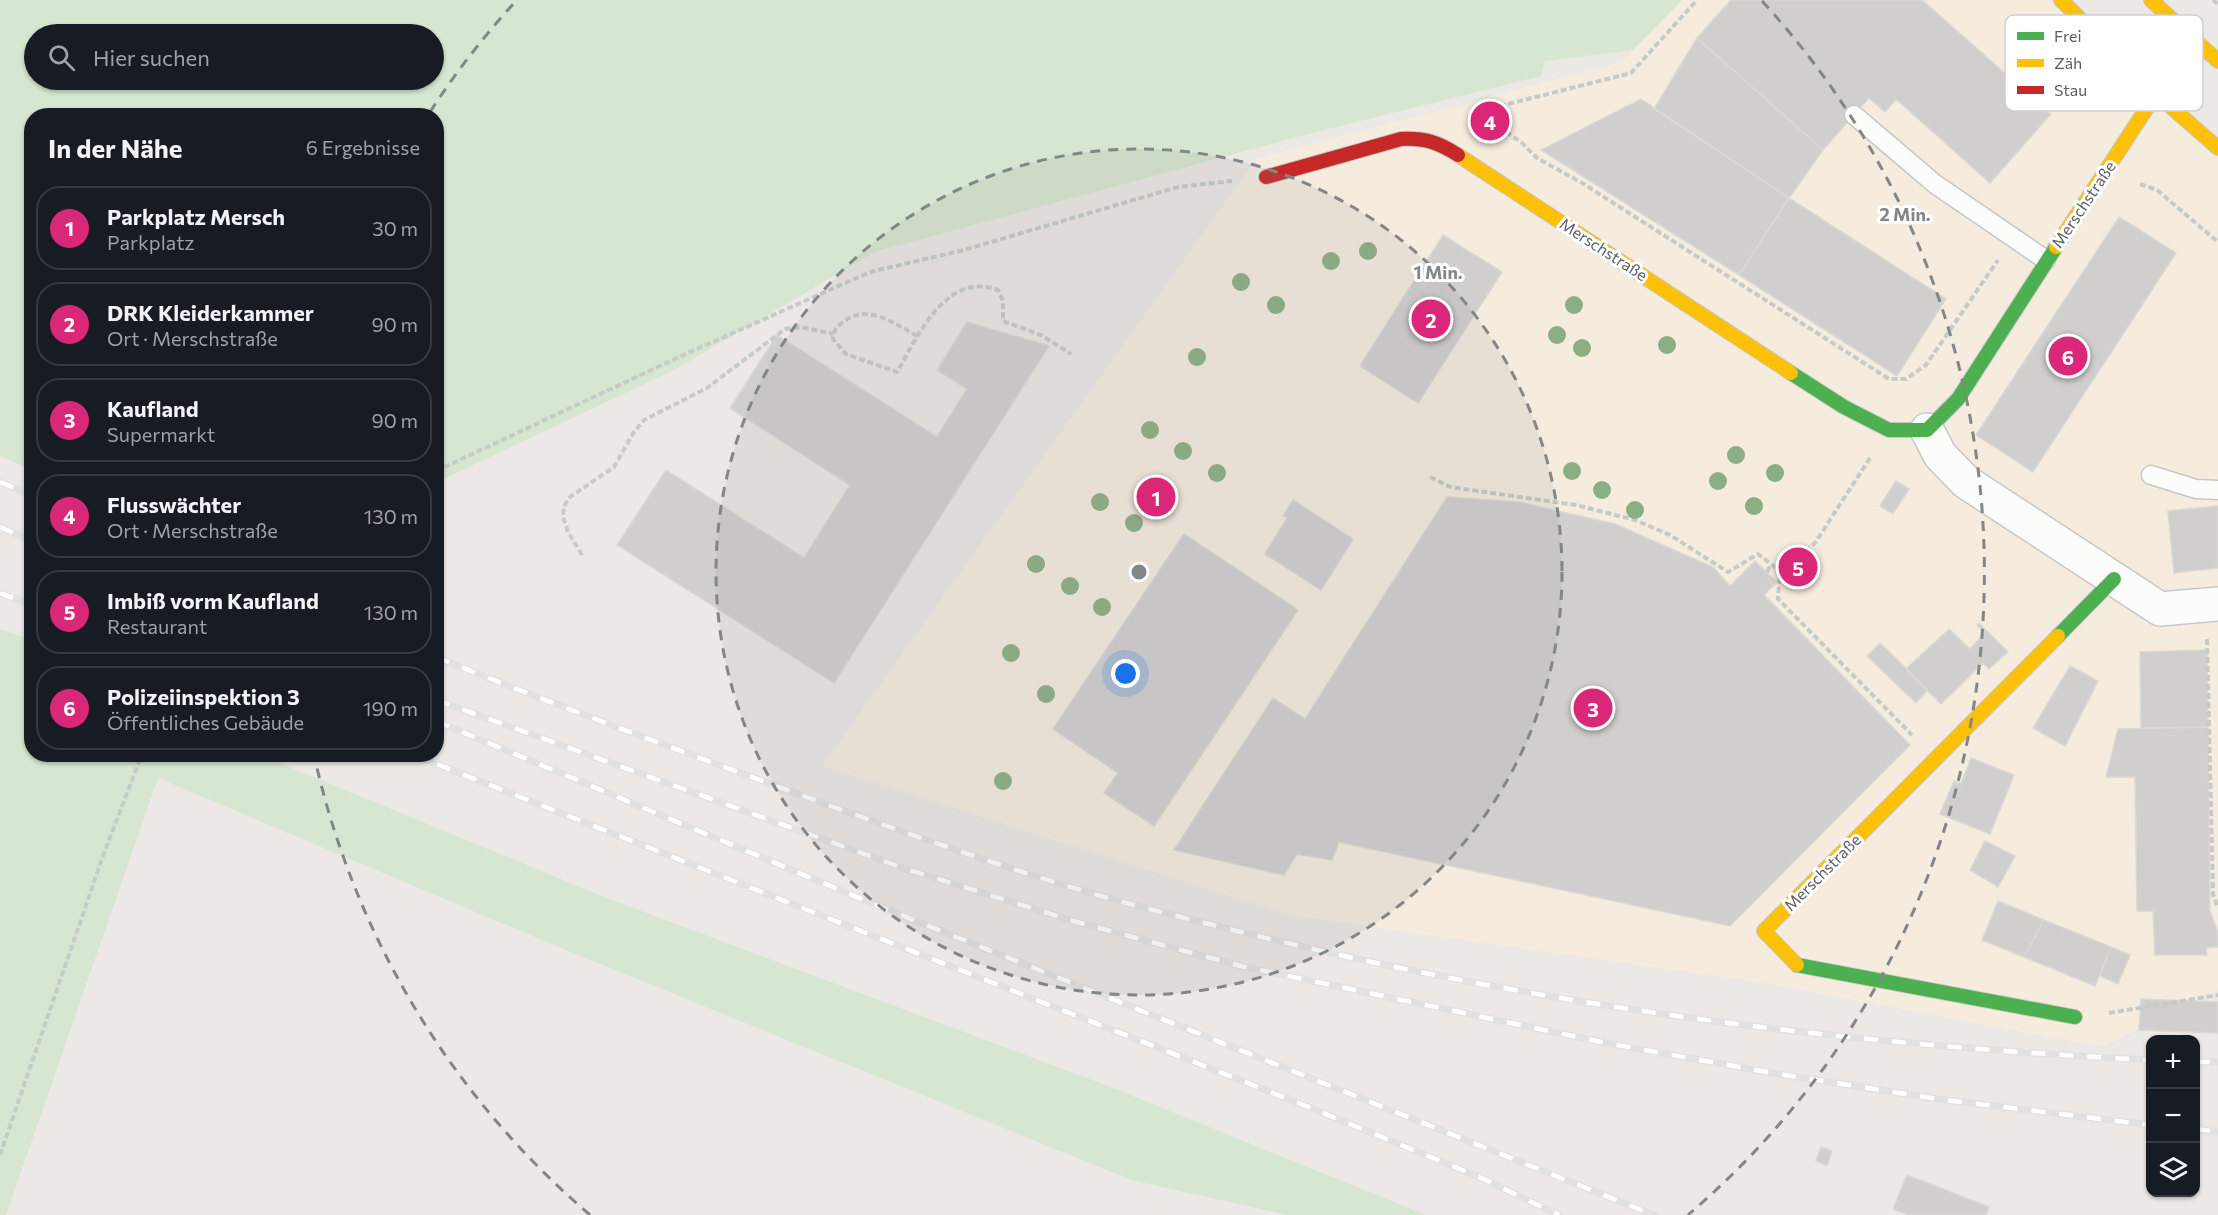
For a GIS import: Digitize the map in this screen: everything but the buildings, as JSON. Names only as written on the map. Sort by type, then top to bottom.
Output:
[{"type":"street","points":[[2061,0],[2076,15]]},
{"type":"street","points":[[2151,0],[2167,15]]},
{"type":"street","points":[[2203,48],[2218,61]]},
{"type":"street","name":"Merschstraße","points":[[1266,177],[1401,139],[1424,138],[1439,143],[1844,407],[1889,430],[1927,429],[1958,399],[2145,111]]},
{"type":"street","points":[[2176,111],[2218,147]]},
{"type":"street","points":[[1927,429],[1940,455],[1966,482],[2160,609],[2212,604]]},
{"type":"street","name":"Merschstraße","points":[[2075,1017],[1797,966],[1764,931],[2115,579]]},
{"type":"lane","points":[[1854,115],[1935,184],[2046,260]]},
{"type":"lane","points":[[2151,475],[2196,489],[2218,490]]},
{"type":"path","points":[[1697,0],[1631,73],[1476,111],[1521,142],[1537,159],[1602,196],[1888,379],[1906,379],[1926,365],[2013,237]]},
{"type":"path","points":[[2212,0],[2218,4]]},
{"type":"path","points":[[2109,164],[2135,182],[2157,190],[2218,242]]},
{"type":"path","points":[[444,467],[679,357],[870,272],[964,250],[1178,187],[1266,177]]},
{"type":"path","points":[[833,334],[837,346],[846,354],[897,372],[929,316],[944,302],[971,288],[985,285],[998,290],[1003,301],[1003,321],[1041,335],[1071,354]]},
{"type":"path","points":[[833,334],[847,318],[861,312],[881,318],[917,336]]},
{"type":"path","points":[[582,555],[568,532],[563,517],[564,506],[570,497],[614,467],[634,432],[644,420],[707,388],[785,329],[801,327],[833,334]]},
{"type":"path","points":[[1875,449],[1815,543],[1780,571],[1778,599],[1935,759]]},
{"type":"path","points":[[1430,477],[1450,487],[1576,505],[1635,520],[1670,535],[1728,572],[1758,554],[1780,571]]},
{"type":"path","points":[[1767,572],[1771,565]]},
{"type":"path","points":[[2212,604],[2213,894],[2218,908]]},
{"type":"path","points":[[0,1155],[104,853],[139,762]]},
{"type":"path","points":[[2105,1014],[2218,995]]},
{"type":"shaded area","points":[[1682,0],[2049,0],[2065,15],[2005,15],[2005,111],[2166,111],[2218,160],[2218,989],[2103,1047],[1759,982],[1289,915],[822,766],[1256,159],[1622,62]]},
{"type":"green space","points":[[0,0],[1682,0],[1633,50],[1545,61],[1541,76],[1304,135],[874,252],[676,369],[444,479],[444,108],[24,108],[24,466],[0,456]]},
{"type":"green space","points":[[0,629],[24,638],[24,762],[279,762],[607,898],[1103,1084],[1426,1215],[1288,1215],[1132,1180],[573,953],[158,778],[6,1215],[0,1215]]},
{"type":"railway","points":[[0,482],[24,492]]},
{"type":"railway","points":[[0,527],[24,538]]},
{"type":"railway","points":[[0,593],[24,602]]},
{"type":"railway","points":[[444,660],[683,752],[977,857],[1115,900],[1270,939],[1379,964],[1489,985],[1707,1020],[1927,1045],[2146,1060]]},
{"type":"railway","points":[[444,703],[906,869],[1073,921],[1241,966],[1606,1043],[1772,1073],[1938,1099],[2146,1125]]},
{"type":"railway","points":[[444,724],[871,903],[1654,1215]]},
{"type":"railway","points":[[431,762],[1306,1106],[1477,1176],[1559,1215]]},
{"type":"railway","points":[[2200,1062],[2218,1062]]},
{"type":"railway","points":[[2200,1130],[2218,1132]]},
{"type":"traffic: fast","points":[[1791,373],[1844,407],[1889,430],[1927,430],[1958,399],[2056,247]]},
{"type":"traffic: fast","points":[[2058,636],[2114,579]]},
{"type":"traffic: fast","points":[[1797,965],[2075,1017]]},
{"type":"traffic: slow","points":[[2061,0],[2076,15]]},
{"type":"traffic: slow","points":[[2151,0],[2167,15]]},
{"type":"traffic: slow","points":[[2203,47],[2218,61]]},
{"type":"traffic: slow","points":[[2056,247],[2145,111]]},
{"type":"traffic: slow","points":[[2176,111],[2218,148]]},
{"type":"traffic: slow","points":[[1458,155],[1791,373]]},
{"type":"traffic: slow","points":[[1797,965],[1764,931],[2058,636]]},
{"type":"traffic: jam","points":[[1266,177],[1401,139],[1431,142],[1458,155]]},
{"type":"place","name":"Flusswächter","points":[[1490,121]]},
{"type":"place","name":"DRK Kleiderkammer","points":[[1431,319]]},
{"type":"place","name":"Polizeiinspektion 3","points":[[2068,356]]},
{"type":"place","name":"Parkplatz Mersch","points":[[1156,497]]},
{"type":"place","name":"Imbiß vorm Kaufland","points":[[1798,567]]},
{"type":"place","name":"Kaufland","points":[[1593,708]]}]
